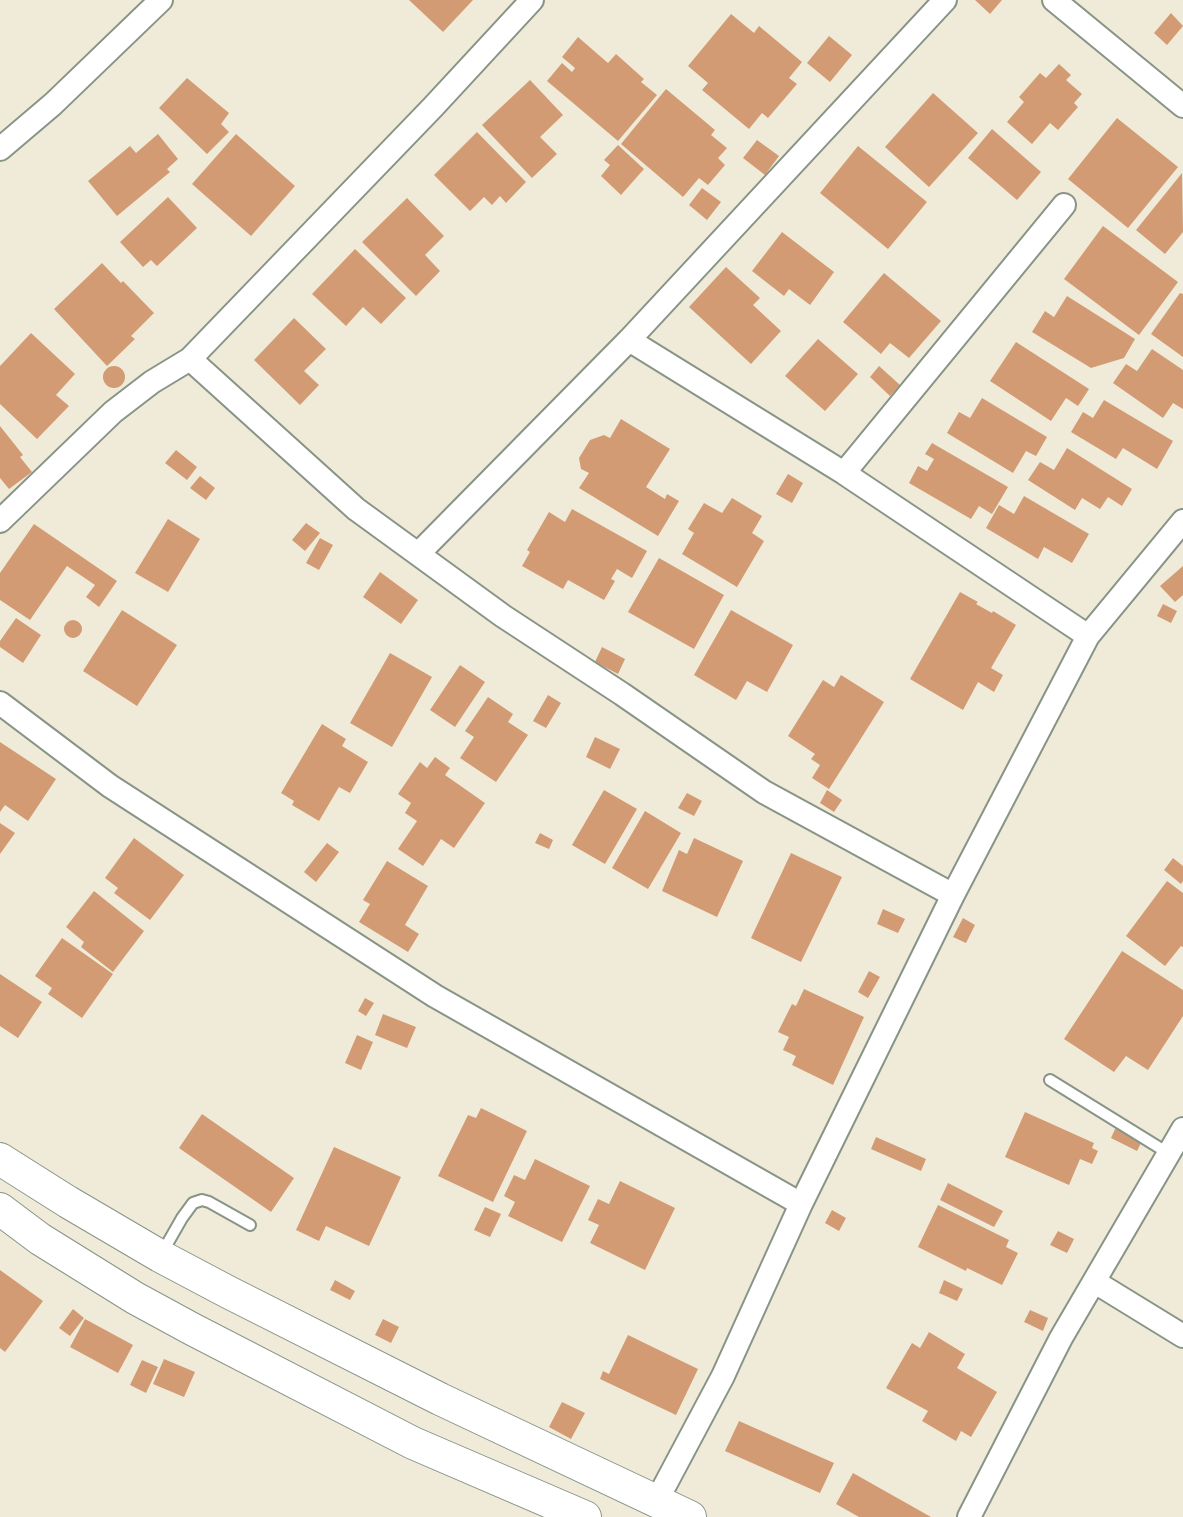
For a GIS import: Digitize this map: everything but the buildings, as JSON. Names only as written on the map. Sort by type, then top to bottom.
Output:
[{"type":"street","points":[[0,149],[53,104],[161,0]]},
{"type":"street","points":[[0,521],[113,412],[152,382],[190,359],[433,107],[532,0]]},
{"type":"street","points":[[419,553],[628,340],[945,0]]},
{"type":"street","points":[[1054,0],[1183,106]]},
{"type":"street","points":[[844,473],[1064,205]]},
{"type":"street","points":[[628,340],[844,473],[1088,636]]},
{"type":"street","points":[[190,359],[356,509],[503,616],[622,694],[764,792],[953,895]]},
{"type":"street","points":[[656,1502],[723,1376],[801,1204],[953,895],[1088,636],[1183,521]]},
{"type":"street","points":[[0,703],[110,786],[435,996],[801,1204]]},
{"type":"street","points":[[969,1517],[1061,1338],[1183,1129]]},
{"type":"street","points":[[0,1159],[160,1256],[419,1388],[690,1517]]},
{"type":"street","points":[[0,1209],[40,1239],[135,1298],[192,1329],[413,1443],[585,1517]]},
{"type":"street","points":[[1095,1282],[1183,1336]]},
{"type":"lane","points":[[1050,1080],[1168,1153]]},
{"type":"lane","points":[[160,1256],[193,1203],[202,1200],[209,1202],[250,1225]]}]
